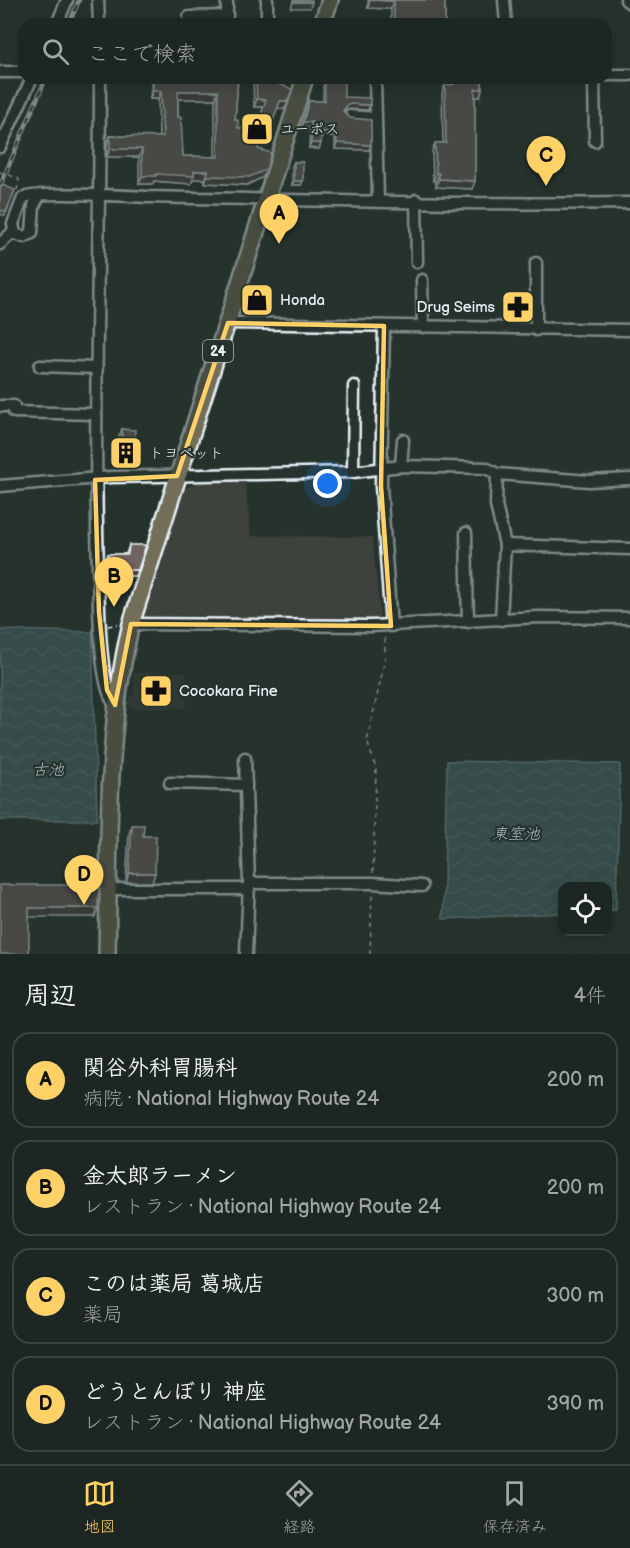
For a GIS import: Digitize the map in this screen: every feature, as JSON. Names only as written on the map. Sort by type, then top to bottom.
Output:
[{"type":"highway","points":[[324,18],[330,0]]},
{"type":"highway","name":"24","points":[[107,954],[110,773],[115,705],[131,624],[303,84]]},
{"type":"street","points":[[60,18],[67,0]]},
{"type":"street","points":[[99,0],[99,18]]},
{"type":"street","points":[[220,18],[227,16],[227,0]]},
{"type":"street","points":[[267,0],[267,18]]},
{"type":"street","points":[[504,0],[506,18]]},
{"type":"street","points":[[626,0],[630,3]]},
{"type":"street","points":[[189,17],[197,18]]},
{"type":"street","points":[[0,72],[18,72]]},
{"type":"street","points":[[612,75],[630,75]]},
{"type":"street","points":[[0,147],[29,84]]},
{"type":"street","points":[[100,84],[94,414],[95,480],[101,629],[106,690],[115,705]]},
{"type":"street","points":[[375,84],[378,200]]},
{"type":"street","points":[[594,84],[595,141]]},
{"type":"street","points":[[349,116],[375,118]]},
{"type":"street","points":[[0,120],[12,120]]},
{"type":"street","points":[[13,232],[19,237],[32,233],[34,205],[40,195]]},
{"type":"street","points":[[0,244],[13,232],[13,224],[23,198],[40,195],[630,203]]},
{"type":"street","points":[[416,200],[417,262]]},
{"type":"street","points":[[536,263],[536,330]]},
{"type":"street","points":[[422,280],[423,327]]},
{"type":"street","points":[[228,323],[630,330]]},
{"type":"street","points":[[384,326],[382,531],[388,626]]},
{"type":"street","points":[[40,366],[96,368]]},
{"type":"street","points":[[353,472],[354,386]]},
{"type":"street","points":[[1,406],[14,406],[14,412],[94,414]]},
{"type":"street","points":[[401,466],[403,440]]},
{"type":"street","points":[[0,486],[177,476],[353,472],[401,466],[486,468],[498,474],[589,481],[630,479]]},
{"type":"street","points":[[498,474],[496,505],[505,545],[501,620]]},
{"type":"street","points":[[466,533],[468,622]]},
{"type":"street","points":[[505,545],[630,549]]},
{"type":"street","points":[[131,624],[388,626],[538,617],[630,618]]},
{"type":"street","points":[[245,758],[249,886],[246,954]]},
{"type":"street","points":[[170,783],[246,786]]},
{"type":"street","points":[[109,889],[372,883],[422,886]]},
{"type":"path","points":[[0,172],[19,179],[15,189],[18,190]]},
{"type":"path","points":[[101,629],[111,625],[131,624]]},
{"type":"path","points":[[370,954],[376,768],[367,741],[385,660],[388,626]]},
{"type":"highlighted area","points":[[228,323],[384,326],[381,486],[391,626],[131,624],[115,705],[107,690],[99,612],[95,480],[177,476]]},
{"type":"shaded area","points":[[199,482],[245,482],[251,536],[372,537],[381,623],[146,621],[142,615],[183,489]]},
{"type":"shaded area","points":[[186,672],[186,708],[129,708],[129,697],[134,696],[134,673]]},
{"type":"water","name":"古池","points":[[0,630],[92,632],[97,820],[0,820]]},
{"type":"water","name":"東室池","points":[[447,761],[620,764],[616,910],[612,910],[612,882],[558,882],[558,913],[443,919]]},
{"type":"building","points":[[293,0],[312,0],[312,2],[293,2]]},
{"type":"building","points":[[370,0],[445,0],[445,18],[394,18],[394,1]]},
{"type":"building","points":[[153,84],[238,84],[235,120],[238,120],[238,128],[256,129],[266,100],[257,99],[256,84],[278,84],[292,89],[288,101],[280,101],[267,138],[258,135],[258,149],[271,153],[266,170],[249,177],[207,176],[208,171],[194,171],[194,176],[156,174],[156,176],[142,176],[142,149],[110,149],[110,136],[163,137],[161,91],[153,91]],"holes":[[[178,91],[218,91],[218,157],[183,156],[181,117],[178,117]]]},
{"type":"building","points":[[325,84],[344,84],[344,97],[370,98],[370,105],[348,104],[343,111],[350,118],[371,120],[371,145],[337,143],[336,132],[321,132],[321,143],[311,143],[312,122],[303,122],[309,101],[325,101]]},
{"type":"building","points":[[482,84],[482,89],[475,89],[475,181],[439,179],[439,173],[436,173],[435,143],[446,143],[445,85]]},
{"type":"building","points":[[294,162],[303,162],[303,181],[294,181]]},
{"type":"building","points":[[2,185],[15,190],[6,212],[0,210]]},
{"type":"building","name":"トヨペット","points":[[122,429],[135,430],[134,462],[122,462]]},
{"type":"building","points":[[129,545],[146,545],[138,570],[108,570],[108,554],[128,554]]},
{"type":"building","points":[[132,825],[144,825],[143,836],[156,836],[155,873],[129,873]]},
{"type":"building","points":[[0,885],[99,885],[98,908],[29,908],[29,954],[0,954]]},
{"type":"railway","points":[[72,18],[79,0]]},
{"type":"railway","points":[[0,186],[43,84]]},
{"type":"place","name":"ユーポス","points":[[257,129]]},
{"type":"place","name":"このは薬局 葛城店","points":[[546,186]]},
{"type":"place","name":"関谷外科胃腸科","points":[[279,244]]},
{"type":"place","name":"Honda","points":[[257,300]]},
{"type":"place","name":"Drug Seims","points":[[518,307]]},
{"type":"place","name":"トヨペット","points":[[126,453]]},
{"type":"place","name":"金太郎ラーメン","points":[[114,607]]},
{"type":"place","name":"Cocokara Fine","points":[[156,691]]},
{"type":"place","name":"どうとんぼり 神座","points":[[84,905]]}]
